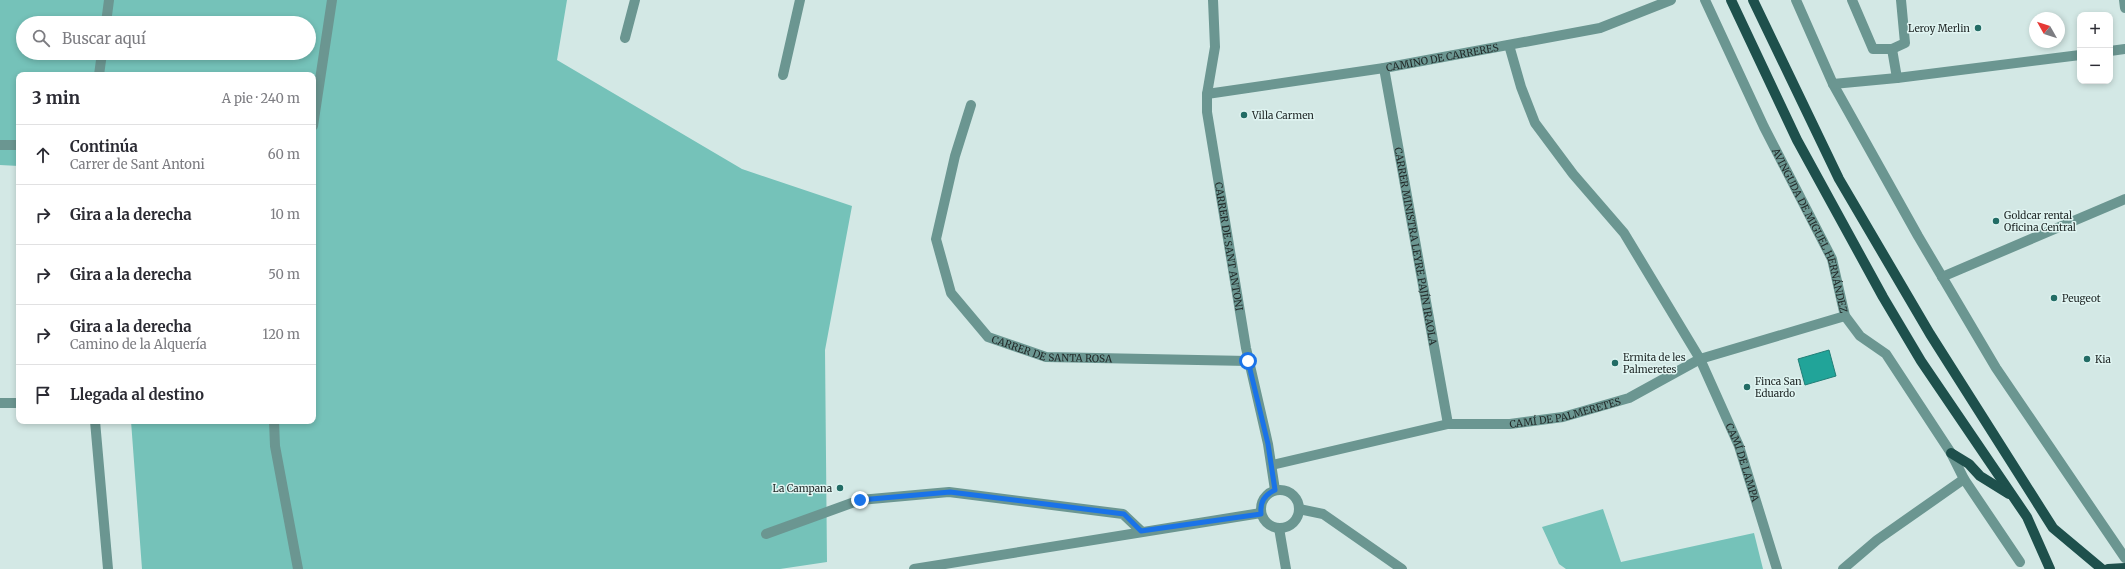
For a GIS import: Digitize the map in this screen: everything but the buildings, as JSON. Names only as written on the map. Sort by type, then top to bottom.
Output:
[{"type":"main road","points":[[1731,0],[1797,140],[1883,297],[1921,361],[2027,517],[2050,569]]},
{"type":"main road","points":[[1753,0],[1839,179],[1930,334],[2053,528],[2102,569]]},
{"type":"main road","points":[[1951,453],[1969,464],[1980,476],[2012,495]]},
{"type":"main road","points":[[2108,569],[2125,568]]},
{"type":"street","points":[[107,16],[109,0]]},
{"type":"street","points":[[316,106],[332,0]]},
{"type":"street","points":[[625,38],[635,0]]},
{"type":"street","points":[[783,74],[800,0]]},
{"type":"street","name":"CARRER DE SANT ANTONI","points":[[1213,0],[1216,46],[1207,94],[1207,112],[1248,361],[1272,465],[1275,490]]},
{"type":"street","name":"CAMINO DE CARRERES","points":[[1207,94],[1384,68],[1600,28],[1671,0]]},
{"type":"street","name":"AVINGUDA DE MIGUEL HERNÁNDEZ","points":[[1705,0],[1764,127],[1832,259],[1845,316],[1860,336],[1886,354],[1951,453],[1964,479],[2020,562]]},
{"type":"street","points":[[1796,0],[1833,84],[1942,277],[1996,368],[2125,558]]},
{"type":"street","points":[[1852,0],[1873,49],[1892,49],[1906,43],[1901,0]]},
{"type":"street","points":[[2124,0],[2125,8]]},
{"type":"street","name":"CAMÍ DE LAMPA","points":[[1509,45],[1521,87],[1535,123],[1573,174],[1624,233],[1700,359],[1739,446],[1777,569]]},
{"type":"street","points":[[1892,49],[1897,78]]},
{"type":"street","points":[[2113,51],[2125,49]]},
{"type":"street","points":[[1833,84],[1897,78],[2077,55]]},
{"type":"street","points":[[99,72],[101,60]]},
{"type":"street","name":"CARRER MINISTRA LEYRE PAJÍN IRAOLA","points":[[1384,68],[1448,424]]},
{"type":"street","name":"CARRER DE SANTA ROSA","points":[[971,105],[955,156],[936,239],[951,293],[988,337],[1046,357],[1248,361]]},
{"type":"street","points":[[0,145],[16,145]]},
{"type":"street","points":[[1942,277],[2125,199]]},
{"type":"street","name":"CAMÍ DE PALMERETES","points":[[1272,465],[1290,459],[1448,424],[1510,424],[1563,417],[1629,398],[1700,359],[1845,316]]},
{"type":"street","points":[[0,403],[16,403]]},
{"type":"street","points":[[95,424],[108,569]]},
{"type":"street","points":[[274,424],[274,446],[298,569]]},
{"type":"street","points":[[1842,569],[1877,540],[1964,479]]},
{"type":"street","points":[[1275,490],[1281,490],[1292,494],[1298,503],[1299,509],[1293,523],[1279,528],[1268,524],[1261,514],[1262,502],[1269,493],[1275,490]]},
{"type":"street","points":[[766,534],[860,500],[950,492],[1124,514],[1141,531]]},
{"type":"street","points":[[1299,509],[1323,514],[1402,569]]},
{"type":"street","points":[[914,569],[1141,531],[1261,514]]},
{"type":"street","points":[[1279,528],[1286,569]]},
{"type":"shaded area","points":[[0,0],[567,0],[557,60],[742,169],[852,206],[825,350],[827,562],[780,569],[142,569],[131,424],[316,424],[316,72],[16,72],[16,166],[0,165]]},
{"type":"shaded area","points":[[1829,350],[1836,376],[1805,385],[1798,359]]},
{"type":"shaded area","points":[[1603,509],[1621,562],[1754,533],[1763,569],[1566,569],[1559,564],[1542,527]]},
{"type":"place","name":"Leroy Merlin","points":[[1978,28]]},
{"type":"place","name":"Villa Carmen","points":[[1244,115]]},
{"type":"place","name":"Goldcar rental Oficina Central","points":[[1996,221]]},
{"type":"place","name":"Peugeot","points":[[2054,298]]},
{"type":"place","name":"Kia","points":[[2087,359]]},
{"type":"place","name":"Ermita de les Palmeretes","points":[[1615,363]]},
{"type":"place","name":"Finca San Eduardo","points":[[1747,387]]},
{"type":"place","name":"La Campana","points":[[840,488]]},
{"type":"route","points":[[860,500],[950,492],[1124,514],[1141,531],[1261,514],[1262,502],[1269,493],[1275,490],[1268,444],[1248,361]]}]
